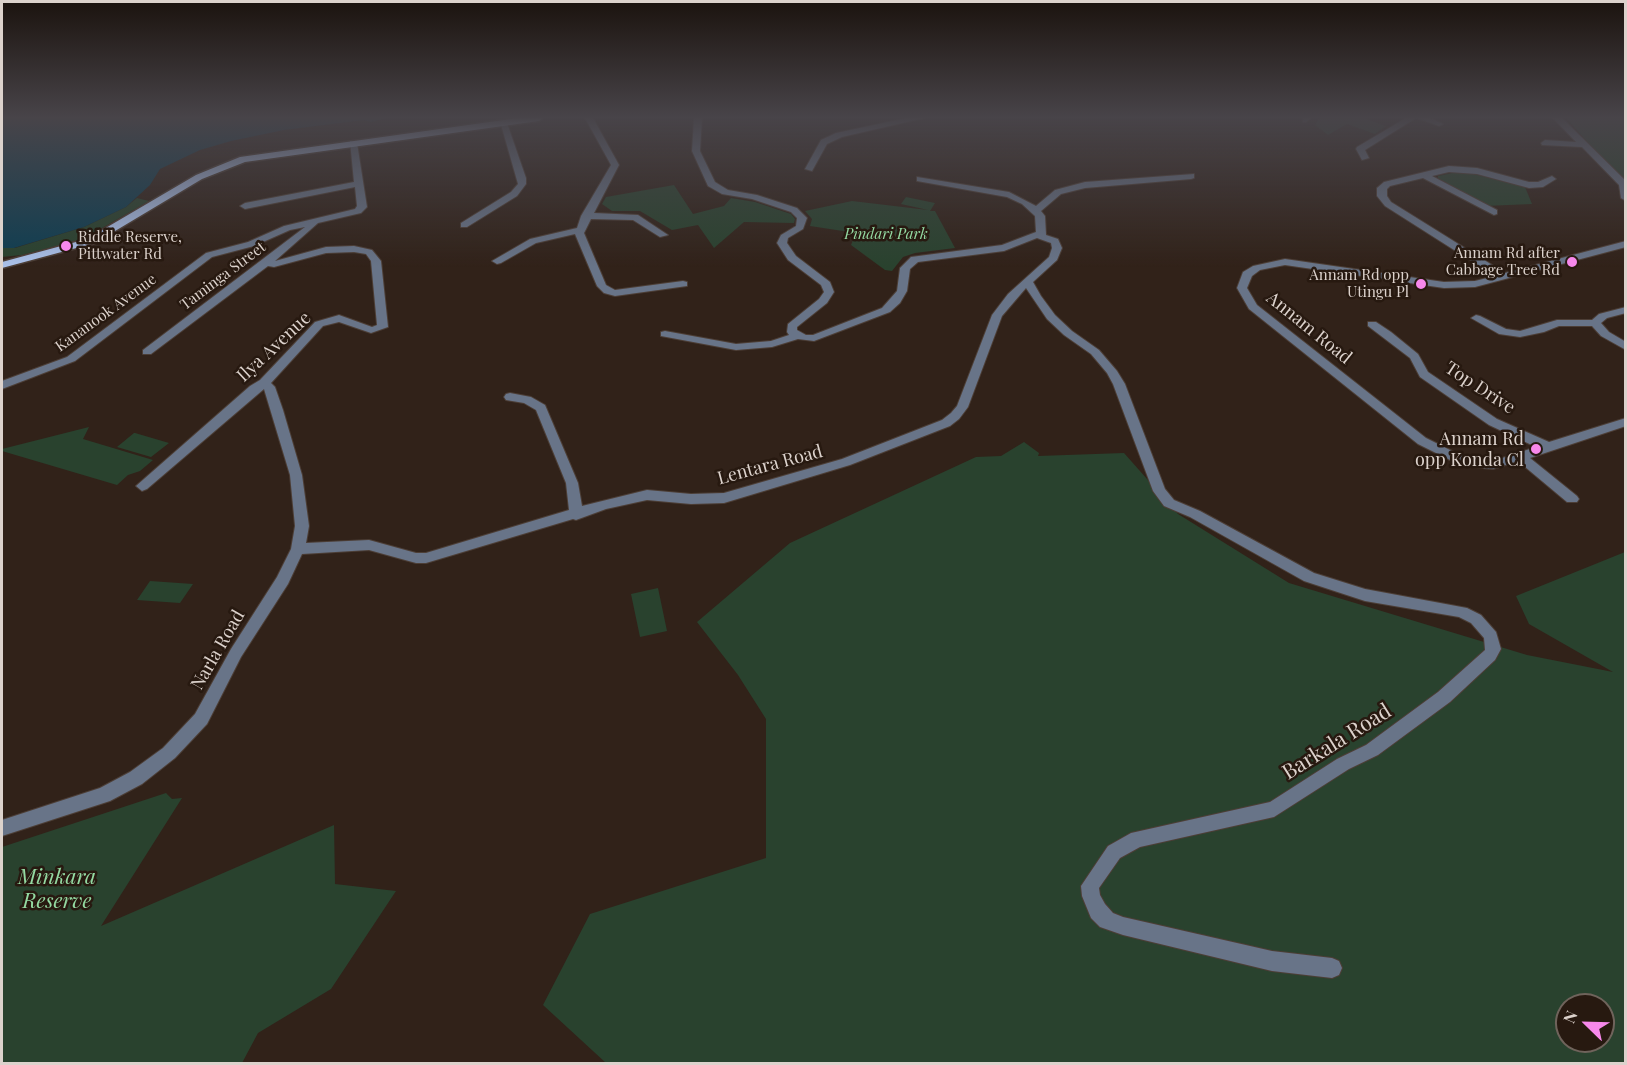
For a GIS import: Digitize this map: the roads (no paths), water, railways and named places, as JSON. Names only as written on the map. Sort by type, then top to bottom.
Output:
[{"type":"main road","points":[[2,265],[91,241],[199,177],[220,168]]},
{"type":"street","name":"Kananook Avenue","points":[[2,385],[54,368],[71,359],[209,255],[251,244],[287,228],[360,210],[362,207],[356,168]]},
{"type":"street","points":[[464,225],[514,194],[522,184],[518,168]]},
{"type":"street","points":[[613,168],[579,230],[579,235],[602,286],[615,293],[683,284]]},
{"type":"street","points":[[704,168],[711,184],[725,192],[794,210],[802,218],[800,227],[784,237],[782,243],[792,258],[828,286],[830,292],[824,302],[792,326],[792,332],[797,336]]},
{"type":"street","points":[[1606,168],[1623,184],[1626,198]]},
{"type":"street","points":[[1504,277],[1388,204],[1382,196],[1382,188],[1387,184],[1458,169],[1529,185],[1540,185],[1552,179]]},
{"type":"street","points":[[1424,175],[1494,213]]},
{"type":"street","points":[[1036,210],[1053,195],[1071,188],[1191,176]]},
{"type":"street","points":[[665,334],[736,347],[772,344],[797,336],[814,338],[886,310],[902,291],[904,268],[915,260],[1004,248],[1041,235],[1040,216],[1025,201],[1010,195],[920,179]]},
{"type":"street","points":[[244,206],[358,184]]},
{"type":"street","points":[[586,216],[635,217],[663,235]]},
{"type":"street","name":"Taminga Street","points":[[147,352],[266,263],[315,222]]},
{"type":"street","points":[[497,261],[533,241],[579,230]]},
{"type":"street","name":"Lentara Road","points":[[298,549],[369,544],[416,558],[426,558],[576,515],[606,504],[647,495],[691,499],[724,498],[846,462],[946,423],[962,407],[997,315],[1012,296],[1048,264],[1057,248],[1055,240],[1041,235]]},
{"type":"street","name":"Annam Road","points":[[1626,244],[1475,284],[1444,285],[1285,262],[1257,268],[1247,274],[1242,288],[1253,307],[1422,441],[1454,457],[1484,465],[1522,458],[1626,422]]},
{"type":"street","name":"Ilya Avenue","points":[[142,486],[264,383],[315,328],[324,322],[342,318],[371,330],[381,329],[383,322],[376,261],[369,252],[347,248],[326,250],[273,264],[266,263]]},
{"type":"street","name":"Barkala Road","points":[[1028,281],[1036,297],[1051,317],[1068,333],[1095,352],[1111,371],[1119,384],[1159,491],[1175,507],[1196,514],[1309,577],[1365,595],[1462,612],[1476,619],[1491,636],[1493,649],[1490,655],[1444,698],[1372,750],[1343,764],[1274,809],[1137,839],[1114,852],[1090,886],[1090,896],[1098,911],[1107,920],[1123,926],[1272,961],[1332,968]]},
{"type":"street","points":[[1476,318],[1503,332],[1520,334],[1540,330],[1557,323],[1595,323],[1603,316],[1615,315],[1626,310]]},
{"type":"street","points":[[1595,323],[1605,334],[1626,347]]},
{"type":"street","name":"Top Drive","points":[[1372,324],[1414,356],[1424,374],[1493,422],[1550,448]]},
{"type":"street","name":"Narla Road","points":[[2,828],[104,795],[136,778],[170,753],[201,719],[236,653],[283,580],[298,549],[302,526],[296,476],[277,410],[269,387],[264,383]]},
{"type":"street","points":[[510,398],[527,400],[541,408],[572,483],[576,515]]},
{"type":"street","points":[[1522,458],[1572,500]]},
{"type":"water","points":[[2,168],[163,168],[150,185],[126,207],[84,227],[14,248],[2,248]]},
{"type":"place","name":"Riddle Reserve, Pittwater Rd","points":[[66,246]]},
{"type":"place","name":"Annam Rd after Cabbage Tree Rd","points":[[1572,262]]},
{"type":"place","name":"Annam Rd opp Utingu Pl","points":[[1421,284]]},
{"type":"place","name":"Annam Rd opp Konda Cl","points":[[1536,449]]},
{"type":"park label","name":"Pindari Park","points":[[886,234]]},
{"type":"park label","name":"Minkara Reserve","points":[[57,889]]}]
